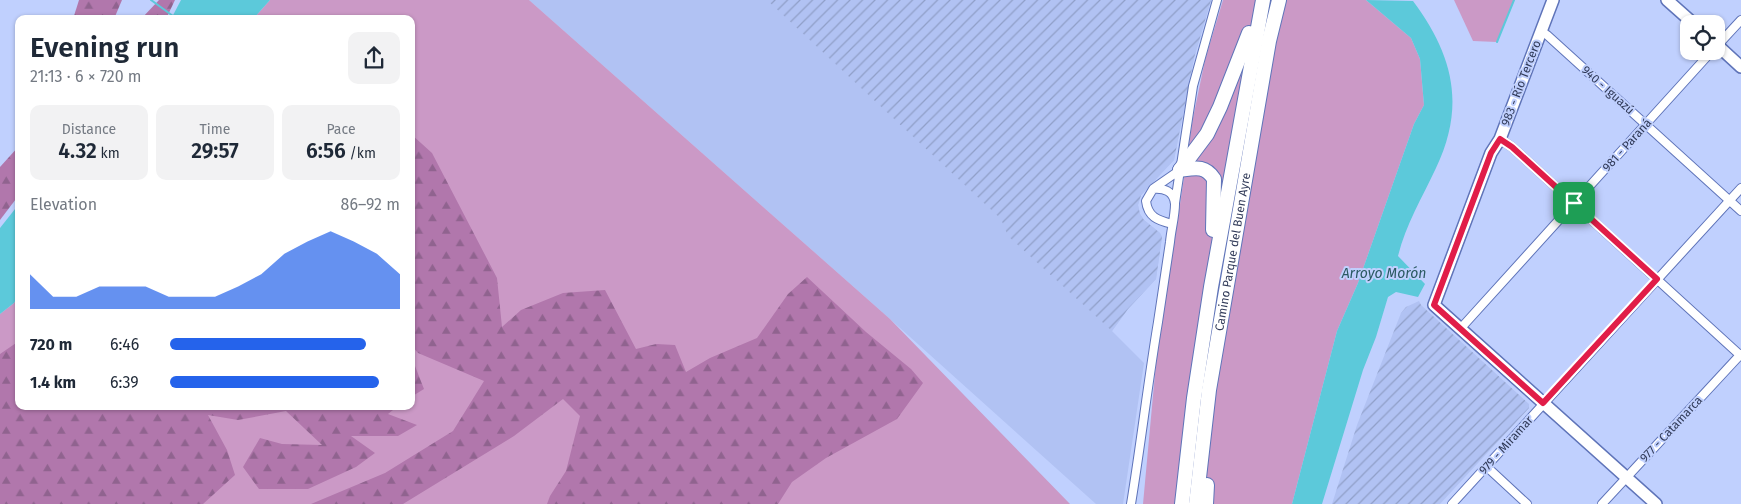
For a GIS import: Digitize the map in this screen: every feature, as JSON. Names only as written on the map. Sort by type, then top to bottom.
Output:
[{"type":"highway","points":[[1180,170],[1206,134],[1220,107],[1262,0]]},
{"type":"highway","name":"Camino Parque del Buen Ayre","points":[[1182,504],[1194,398],[1211,287],[1262,0]]},
{"type":"highway","name":"Camino Parque del Buen Ayre","points":[[1196,504],[1208,390],[1269,41],[1279,0]]},
{"type":"highway","points":[[1180,170],[1200,167],[1211,175],[1215,184],[1211,287]]},
{"type":"highway","points":[[1206,504],[1222,306]]},
{"type":"street","points":[[1131,504],[1193,86],[1216,0]]},
{"type":"street","name":"983 - Río Tercero","points":[[1461,328],[1434,305],[1491,153],[1500,139],[1553,0]]},
{"type":"street","points":[[1667,0],[1684,15]]},
{"type":"street","name":"981 - Paraná","points":[[1725,37],[1741,20]]},
{"type":"street","name":"940 - Iguazú","points":[[1541,31],[1741,211]]},
{"type":"street","points":[[1725,55],[1741,67]]},
{"type":"street","name":"981 - Paraná","points":[[1461,328],[1703,60]]},
{"type":"street","points":[[1500,139],[1512,147],[1741,355]]},
{"type":"street","points":[[1172,224],[1156,220],[1147,210],[1146,201],[1153,189],[1180,170]]},
{"type":"street","points":[[1153,189],[1164,188],[1171,193],[1175,203]]},
{"type":"street","name":"979 - Miramar","points":[[1452,504],[1741,188]]},
{"type":"street","points":[[1461,328],[1656,504]]},
{"type":"street","name":"977 - Catamarca","points":[[1602,504],[1741,355]]},
{"type":"street","points":[[1487,467],[1527,504]]},
{"type":"shaded area","points":[[270,0],[529,0],[890,319],[1070,504],[0,504],[0,314],[15,301],[15,410],[415,410],[415,15],[257,15]]},
{"type":"shaded area","points":[[529,0],[1211,0],[1194,58],[1174,160],[1141,195],[1138,205],[1144,220],[1160,233],[1162,237],[1156,279],[1128,309],[1112,331],[1144,363],[1123,504],[1096,504]]},
{"type":"shaded area","points":[[767,0],[1211,0],[1194,58],[1174,160],[1141,195],[1138,205],[1144,220],[1160,233],[1162,237],[1156,279],[1128,309],[1112,331],[1008,236],[1001,219]]},
{"type":"shaded area","points":[[1223,0],[1366,0],[1411,38],[1420,59],[1424,105],[1414,124],[1358,283],[1337,331],[1292,504],[1143,504],[1156,363],[1193,118],[1205,60]]},
{"type":"shaded area","points":[[1454,0],[1514,0],[1497,42],[1473,41]]},
{"type":"shaded area","points":[[1419,301],[1421,305],[1529,404],[1529,408],[1440,504],[1332,504],[1357,425],[1401,313],[1406,307]]},
{"type":"green space","points":[[79,0],[122,0],[116,15],[74,15]]},
{"type":"green space","points":[[159,0],[175,0],[168,15],[145,15]]},
{"type":"green space","points":[[415,138],[432,153],[497,278],[502,327],[521,310],[563,293],[605,290],[636,349],[656,344],[675,345],[686,372],[710,358],[757,338],[788,294],[807,277],[866,332],[911,369],[923,383],[897,419],[826,458],[792,482],[778,504],[547,504],[566,471],[580,416],[563,399],[514,436],[403,504],[311,504],[385,473],[453,431],[484,381],[418,353],[415,350]]},
{"type":"green space","points":[[15,150],[15,200],[0,220],[0,167]]},
{"type":"green space","points":[[15,344],[15,410],[393,410],[388,414],[417,425],[398,436],[351,436],[375,453],[356,467],[308,489],[259,489],[243,467],[260,438],[282,444],[322,445],[286,411],[238,420],[208,415],[227,450],[235,475],[203,504],[0,504],[0,354]]},
{"type":"green space","points":[[415,366],[424,389],[415,395]]},
{"type":"water","points":[[181,0],[270,0],[257,15],[173,15]]},
{"type":"water","name":"Arroyo Morón","points":[[1366,0],[1413,1],[1427,21],[1446,61],[1451,81],[1451,123],[1436,168],[1410,222],[1398,256],[1425,284],[1418,297],[1396,292],[1388,297],[1376,337],[1363,370],[1322,504],[1292,504],[1337,331],[1358,283],[1414,124],[1424,105],[1420,59],[1411,38]]},
{"type":"water","points":[[15,209],[15,301],[0,314],[0,228]]},
{"type":"waterway","points":[[151,0],[172,15]]},
{"type":"waterway","points":[[1497,42],[1514,0]]},
{"type":"route","points":[[1500,139],[1512,147],[1574,203],[1657,279],[1543,403],[1434,305],[1491,153],[1500,139]]}]
